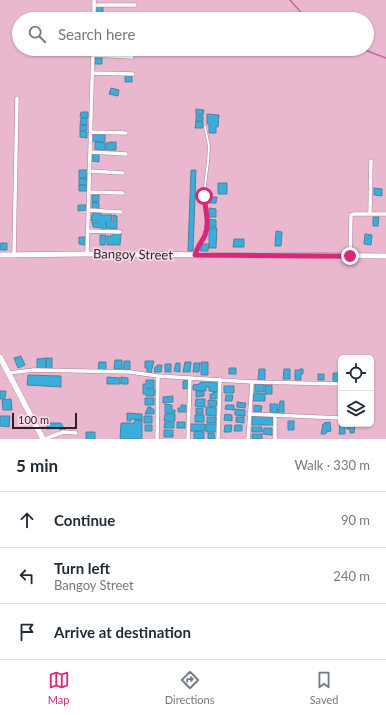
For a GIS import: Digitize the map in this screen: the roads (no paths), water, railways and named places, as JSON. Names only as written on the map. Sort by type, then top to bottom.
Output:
[{"type":"main road","name":"Bangoy Street","points":[[0,255],[87,254],[386,256]]},
{"type":"main road","points":[[0,357],[44,439]]},
{"type":"street","points":[[94,0],[94,12]]},
{"type":"street","points":[[94,5],[135,5]]},
{"type":"street","points":[[87,254],[93,56]]},
{"type":"street","points":[[112,56],[132,57]]},
{"type":"street","points":[[92,73],[133,74]]},
{"type":"street","points":[[14,254],[17,98]]},
{"type":"street","points":[[90,132],[126,133]]},
{"type":"street","points":[[90,152],[126,154]]},
{"type":"street","points":[[370,214],[371,161]]},
{"type":"street","points":[[89,171],[123,173]]},
{"type":"street","points":[[89,192],[123,193]]},
{"type":"street","points":[[88,210],[121,212]]},
{"type":"street","points":[[350,256],[351,215],[386,214]]},
{"type":"street","points":[[88,231],[120,232]]},
{"type":"street","points":[[9,373],[34,370],[130,372],[158,376],[252,382],[338,384]]},
{"type":"street","points":[[157,439],[158,376]]},
{"type":"street","points":[[188,439],[190,378]]},
{"type":"street","points":[[218,439],[220,379]]},
{"type":"street","points":[[248,439],[252,382]]},
{"type":"street","points":[[249,414],[338,418]]},
{"type":"street","points":[[275,416],[275,439]]},
{"type":"street","points":[[44,439],[63,432],[76,433]]},
{"type":"lane","points":[[195,255],[206,228],[204,193],[209,154],[205,127]]},
{"type":"waterway","points":[[290,0],[301,12]]},
{"type":"waterway","points":[[374,54],[386,58]]}]
